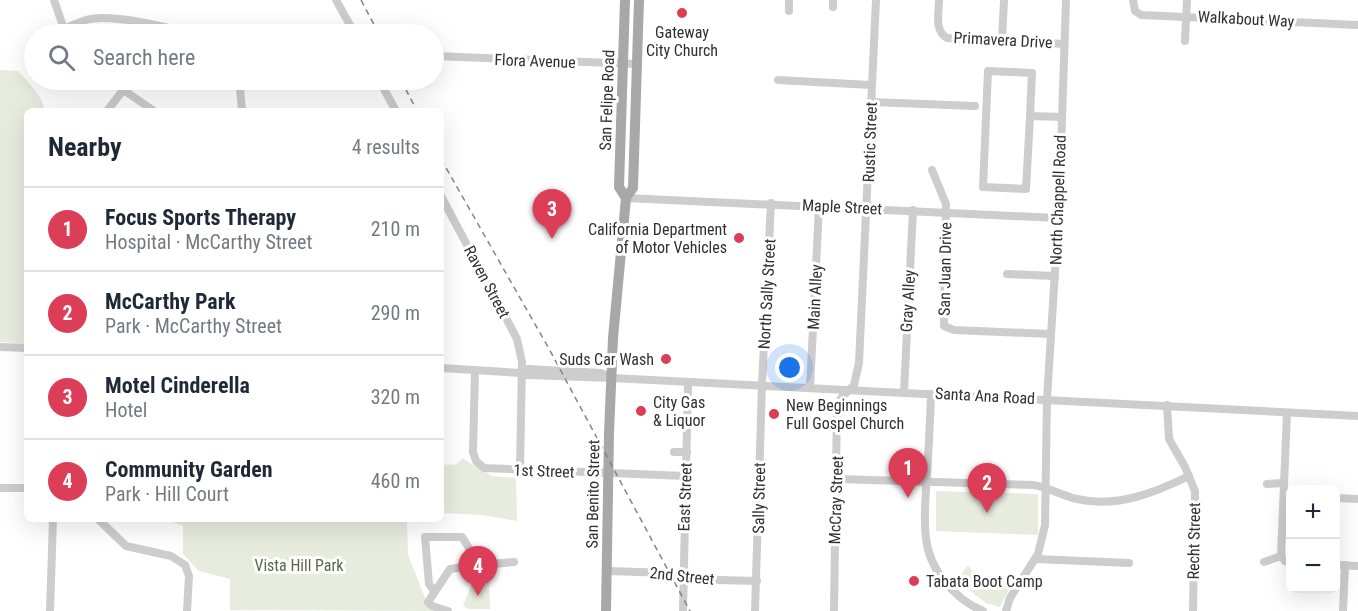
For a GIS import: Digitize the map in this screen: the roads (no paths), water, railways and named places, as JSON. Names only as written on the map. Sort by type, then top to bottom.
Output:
[{"type":"main road","name":"San Felipe Road","points":[[625,0],[619,187],[626,198]]},
{"type":"main road","name":"San Felipe Road","points":[[612,378],[626,198],[633,188],[639,0]]},
{"type":"main road","name":"San Benito Street","points":[[606,611],[612,378]]},
{"type":"street","points":[[54,0],[63,24]]},
{"type":"street","points":[[336,0],[349,24]]},
{"type":"street","points":[[789,0],[789,11]]},
{"type":"street","name":"Rustic Street","points":[[837,410],[841,398],[851,389],[856,379],[859,363],[876,0]]},
{"type":"street","name":"Primavera Drive","points":[[939,0],[938,28],[944,36],[1064,44]]},
{"type":"street","points":[[1002,41],[1004,0]]},
{"type":"street","name":"North Chappell Road","points":[[1036,559],[1043,537],[1046,487],[1047,399],[1058,218],[1066,0]]},
{"type":"street","name":"Walkabout Way","points":[[1133,0],[1135,11],[1141,15],[1358,25]]},
{"type":"street","points":[[1185,41],[1187,0]]},
{"type":"street","points":[[80,24],[88,19],[112,19],[144,24]]},
{"type":"street","name":"Flora Avenue","points":[[444,56],[637,64]]},
{"type":"street","points":[[988,71],[1032,73],[1030,116],[1026,189],[982,187],[988,71]]},
{"type":"street","points":[[778,80],[872,85]]},
{"type":"street","points":[[109,108],[123,90]]},
{"type":"street","points":[[125,90],[150,108]]},
{"type":"street","points":[[240,90],[242,108]]},
{"type":"street","points":[[384,90],[394,108]]},
{"type":"street","points":[[871,102],[975,106]]},
{"type":"street","points":[[1030,116],[1062,117]]},
{"type":"street","points":[[932,170],[944,197],[946,212]]},
{"type":"street","name":"Maple Street","points":[[626,198],[1058,218]]},
{"type":"street","name":"Raven Street","points":[[444,202],[517,339],[522,362],[520,470]]},
{"type":"street","name":"North Sally Street","points":[[762,385],[771,203]]},
{"type":"street","name":"Main Alley","points":[[810,388],[819,206]]},
{"type":"street","name":"Gray Alley","points":[[904,392],[913,210]]},
{"type":"street","name":"San Juan Drive","points":[[946,212],[943,317],[946,328],[1050,334]]},
{"type":"street","points":[[1007,274],[1055,276]]},
{"type":"street","points":[[0,347],[24,348]]},
{"type":"street","name":"Santa Ana Road","points":[[444,368],[527,375],[851,389],[1358,417]]},
{"type":"street","name":"1st Street","points":[[475,370],[473,445],[477,461],[488,469],[686,476]]},
{"type":"street","name":"East Street","points":[[682,611],[688,382]]},
{"type":"street","name":"Sally Street","points":[[755,611],[762,385]]},
{"type":"street","name":"McCray Street","points":[[834,611],[837,389]]},
{"type":"street","points":[[931,394],[926,537],[930,554],[948,586],[970,605],[983,611]]},
{"type":"street","name":"Recht Street","points":[[1167,405],[1168,439],[1193,486],[1195,502],[1193,611]]},
{"type":"street","points":[[1286,492],[1284,483],[1287,413]]},
{"type":"street","points":[[674,452],[687,452]]},
{"type":"street","points":[[837,479],[1046,487],[1076,499],[1114,501],[1145,495],[1189,476]]},
{"type":"street","points":[[1267,484],[1284,483]]},
{"type":"street","points":[[0,488],[24,488]]},
{"type":"street","points":[[1340,498],[1358,499]]},
{"type":"street","points":[[1286,506],[1281,556],[1286,561]]},
{"type":"street","points":[[50,611],[54,522]]},
{"type":"street","points":[[101,522],[126,546],[171,556],[185,565],[189,576],[187,611]]},
{"type":"street","points":[[434,591],[429,584],[425,537],[462,537],[469,548],[470,566]]},
{"type":"street","points":[[1264,562],[1281,556]]},
{"type":"street","points":[[1006,611],[1014,591],[1036,559],[1129,563]]},
{"type":"street","points":[[444,610],[428,602],[450,569],[514,562]]},
{"type":"street","points":[[1340,566],[1358,566]]},
{"type":"street","points":[[1343,611],[1345,566]]},
{"type":"street","name":"2nd Street","points":[[607,571],[669,573],[683,579],[757,581]]},
{"type":"railway","points":[[361,0],[374,24]]},
{"type":"railway","points":[[406,90],[415,108]]},
{"type":"railway","points":[[444,164],[548,347],[690,611]]},
{"type":"place","name":"Gateway City Church","points":[[682,13]]},
{"type":"place","name":"California Department of Motor Vehicles","points":[[739,238]]},
{"type":"place","name":"Motel Cinderella","points":[[552,239]]},
{"type":"place","name":"Suds Car Wash","points":[[666,359]]},
{"type":"place","name":"City Gas & Liquor","points":[[641,411]]},
{"type":"place","name":"New Beginnings Full Gospel Church","points":[[774,414]]},
{"type":"place","name":"Focus Sports Therapy","points":[[908,498]]},
{"type":"place","name":"McCarthy Park","points":[[987,513]]},
{"type":"place","name":"Tabata Boot Camp","points":[[914,581]]},
{"type":"place","name":"Community Garden","points":[[478,596]]},
{"type":"park label","name":"Vista Hill Park","points":[[299,565]]}]
